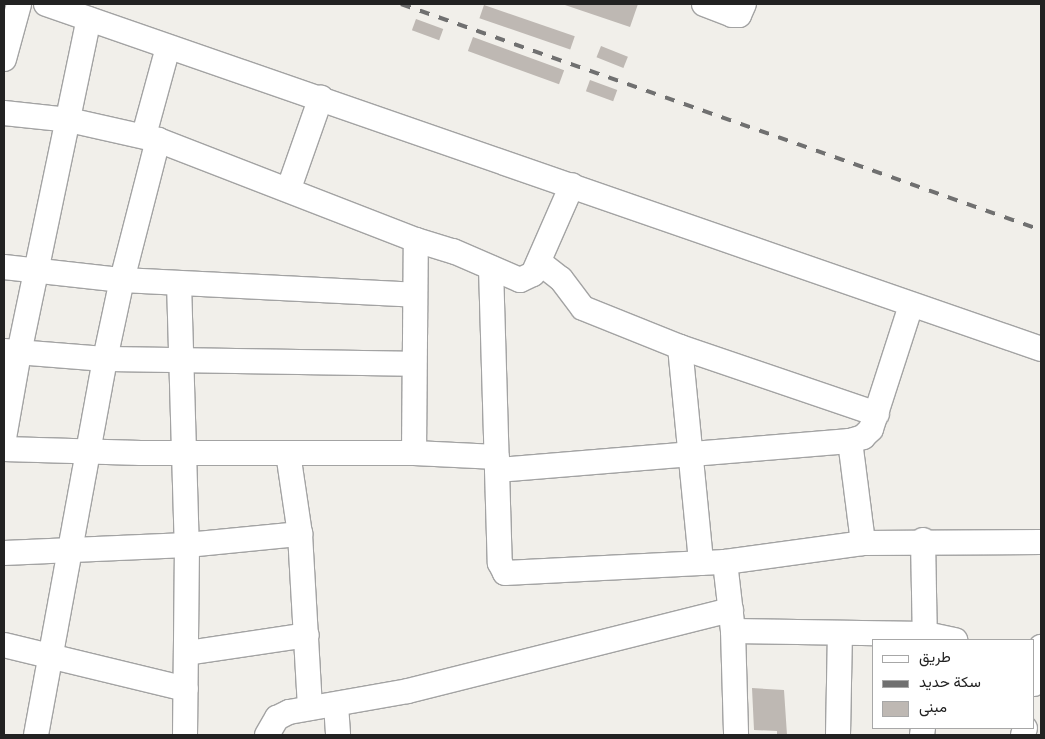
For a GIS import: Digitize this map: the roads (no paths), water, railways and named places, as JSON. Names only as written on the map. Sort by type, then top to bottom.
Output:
[{"type":"street","points":[[4,59],[19,4]]},
{"type":"street","points":[[46,4],[168,47],[321,97],[1041,349]]},
{"type":"street","points":[[704,4],[739,15],[744,4]]},
{"type":"street","points":[[4,438],[11,352],[38,270],[89,19]]},
{"type":"street","points":[[36,735],[90,452],[105,360],[168,47]]},
{"type":"street","points":[[288,188],[321,97]]},
{"type":"street","points":[[4,113],[69,120],[151,138],[288,188],[416,240],[453,251],[520,280],[527,280],[539,262],[572,185]]},
{"type":"street","points":[[414,453],[416,240]]},
{"type":"street","points":[[539,262],[561,279],[583,308],[680,347],[877,414]]},
{"type":"street","points":[[4,267],[122,280],[415,295]]},
{"type":"street","points":[[491,268],[500,563],[504,573],[725,562],[864,542],[923,540],[1041,542]]},
{"type":"street","points":[[179,283],[179,362],[186,545],[187,653],[185,735]]},
{"type":"street","points":[[4,449],[183,453],[414,453],[497,464],[690,455],[850,441],[868,434],[877,414],[911,305]]},
{"type":"street","points":[[680,347],[701,563]]},
{"type":"street","points":[[11,352],[105,360],[414,364]]},
{"type":"street","points":[[850,441],[864,542]]},
{"type":"street","points":[[288,453],[300,534],[310,708]]},
{"type":"street","points":[[4,554],[186,545],[300,534]]},
{"type":"street","points":[[923,540],[925,637]]},
{"type":"street","points":[[725,562],[732,620],[736,735]]},
{"type":"street","points":[[267,735],[277,718],[288,712],[408,691],[732,620],[840,633],[945,639]]},
{"type":"street","points":[[838,735],[840,633]]},
{"type":"street","points":[[187,653],[307,635]]},
{"type":"street","points":[[4,645],[50,658],[186,689]]},
{"type":"street","points":[[1035,678],[1039,655]]},
{"type":"street","points":[[336,705],[338,735]]},
{"type":"railway","points":[[401,4],[1041,230]]}]
